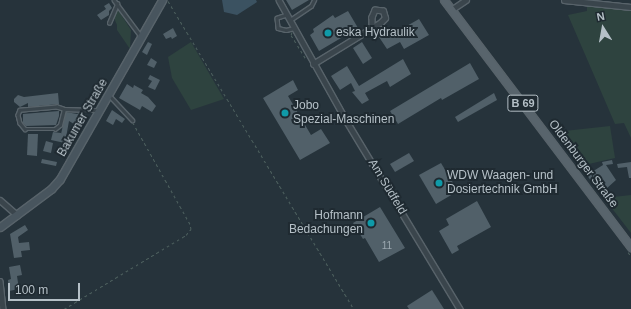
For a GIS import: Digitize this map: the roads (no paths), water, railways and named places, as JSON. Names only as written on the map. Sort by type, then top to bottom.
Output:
[{"type":"main road","name":"Oldenburger Straße","points":[[444,0],[631,247]]},
{"type":"street","name":"Bakumer Straße","points":[[0,227],[51,189],[60,179],[162,0]]},
{"type":"street","name":"Am Südfeld","points":[[279,0],[313,64],[460,309]]},
{"type":"street","points":[[452,10],[466,0]]},
{"type":"street","points":[[564,0],[631,7]]},
{"type":"street","points":[[313,64],[372,27]]},
{"type":"street","points":[[0,200],[17,215]]},
{"type":"street","points":[[0,281],[3,309]]},
{"type":"lane","points":[[114,0],[136,32],[142,36]]},
{"type":"lane","points":[[290,20],[311,6],[314,0]]},
{"type":"lane","points":[[109,23],[117,4]]},
{"type":"lane","points":[[288,15],[277,18],[276,23],[278,28],[286,30],[294,28]]},
{"type":"lane","points":[[109,95],[132,120]]},
{"type":"lane","points":[[63,109],[60,125],[55,128],[25,129],[20,123],[18,115],[20,110],[58,107],[63,109],[100,110]]},
{"type":"water","points":[[222,0],[256,0],[257,2],[237,15],[224,12]]},
{"type":"place","name":"eska Hydraulik","points":[[328,33]]},
{"type":"place","name":"Jobo Spezial-Maschinen","points":[[285,113]]},
{"type":"place","name":"WDW Waagen- und Dosiertechnik GmbH","points":[[439,183]]},
{"type":"place","name":"Hofmann Bedachungen","points":[[371,223]]}]
